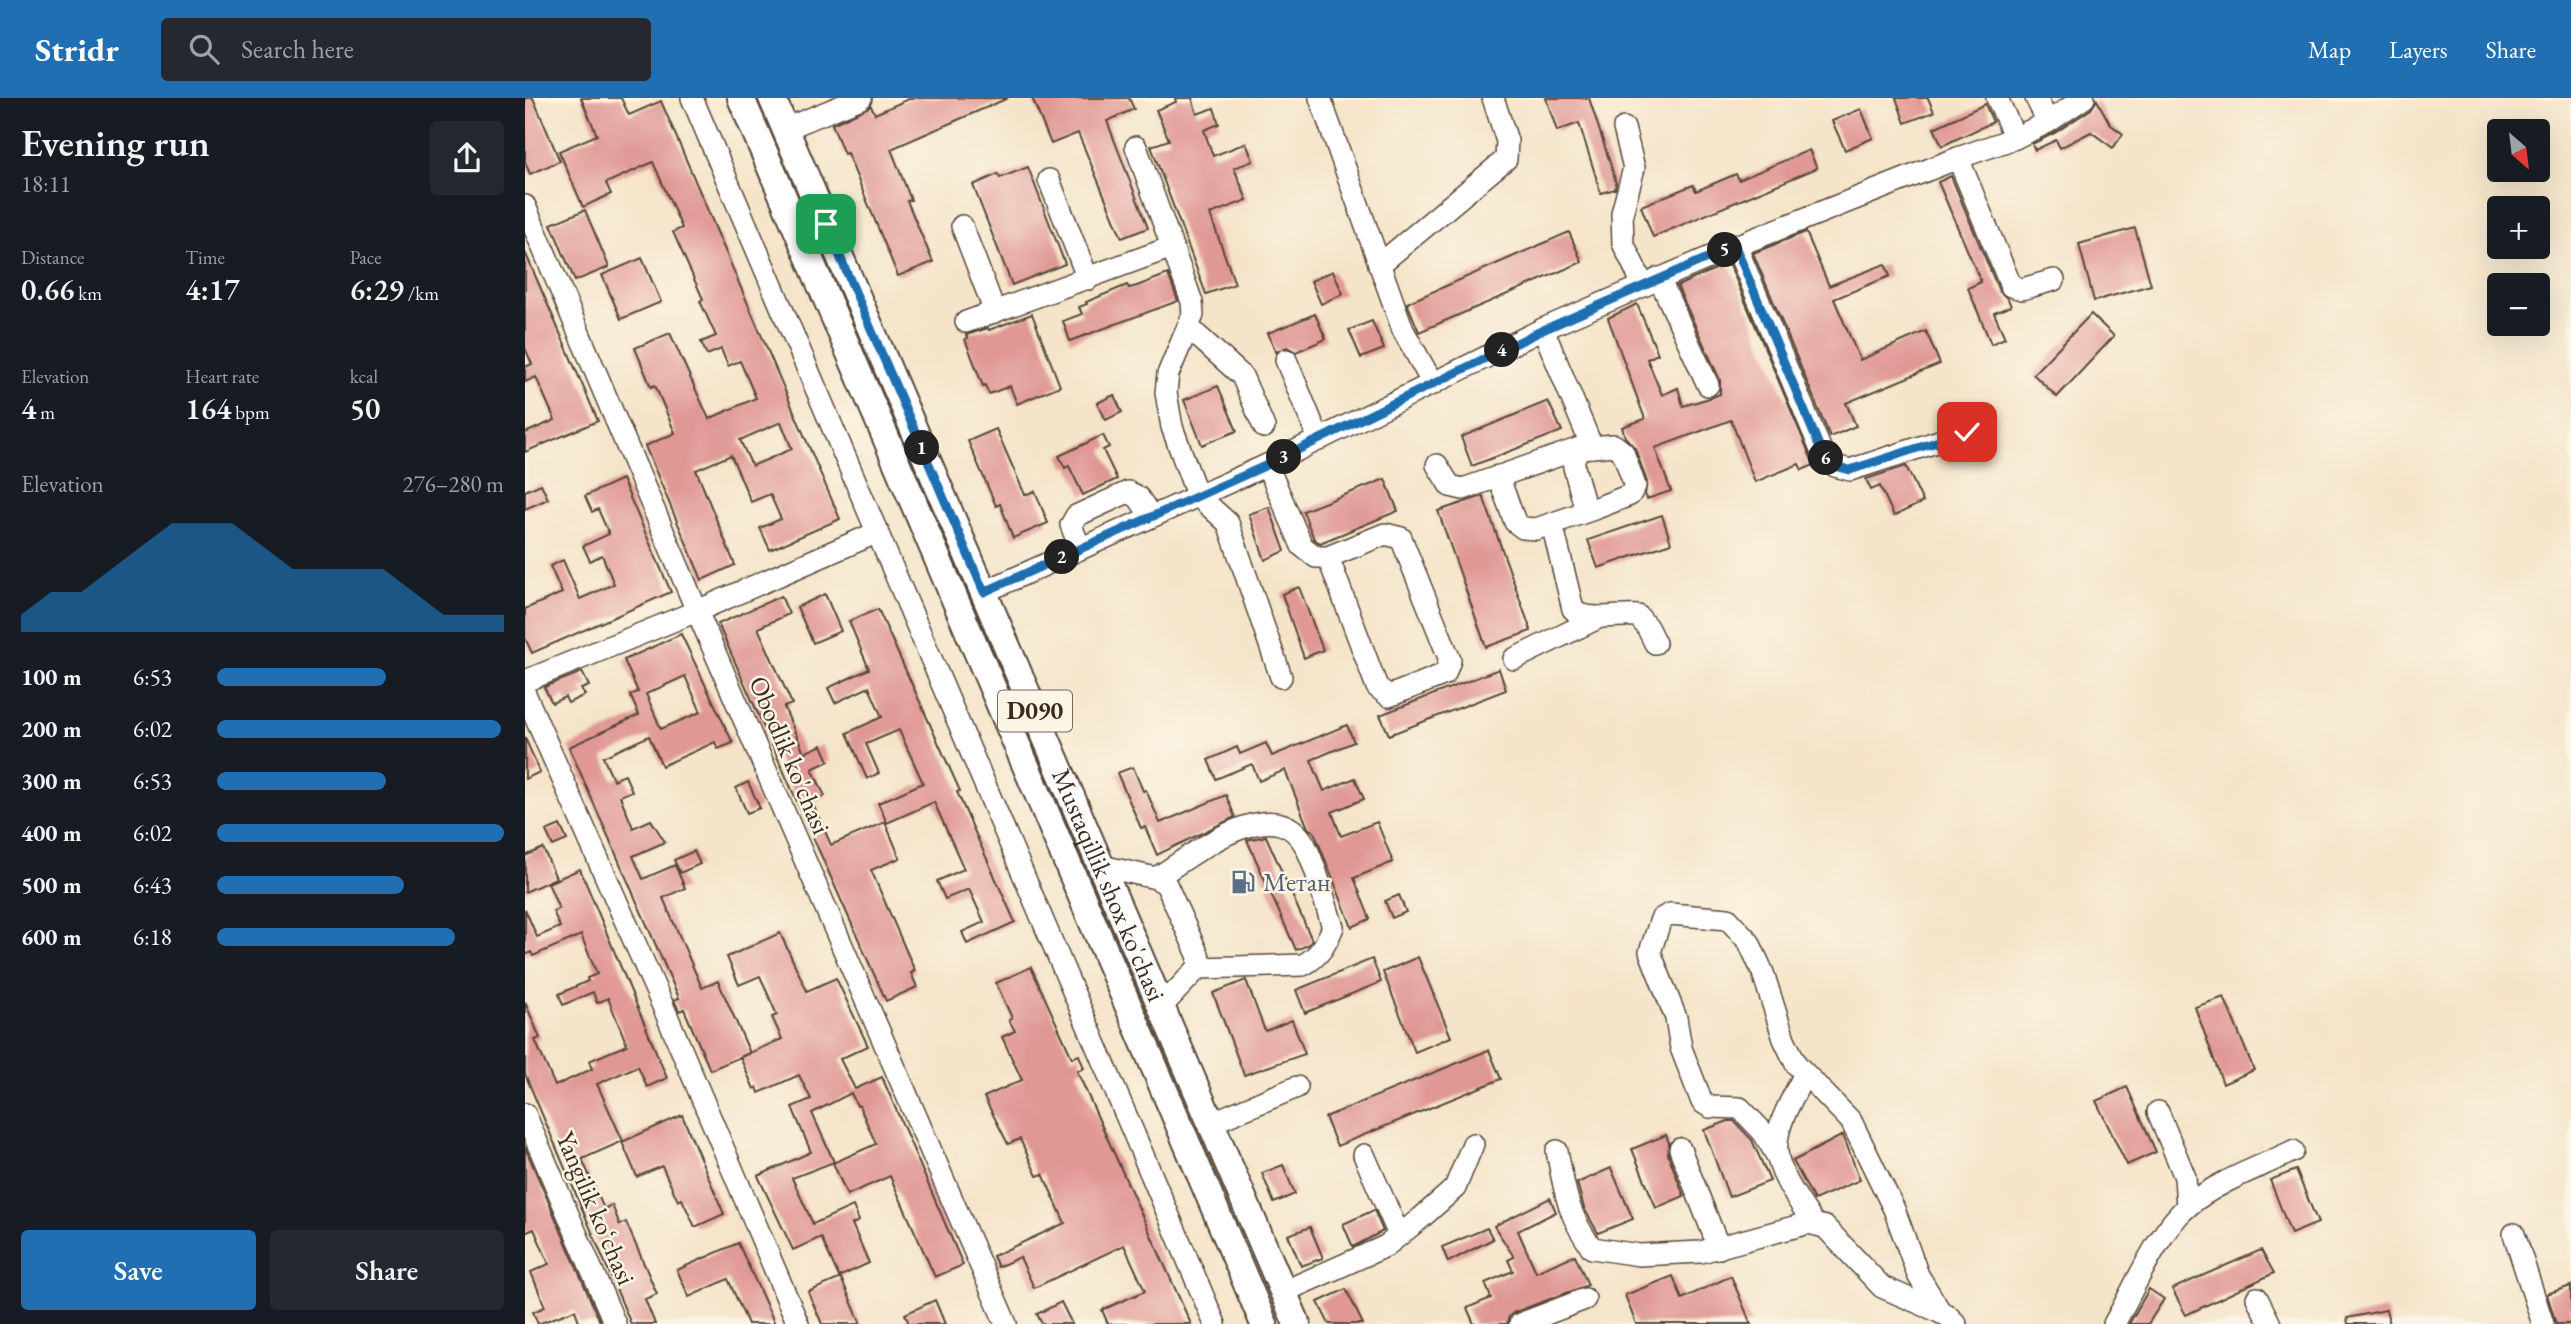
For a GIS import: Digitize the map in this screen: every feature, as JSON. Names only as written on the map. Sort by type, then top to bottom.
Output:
[{"type":"main road","name":"Mustaqillik shox ko'chasi","points":[[741,98],[1264,1324]]},
{"type":"main road","name":"Mustaqillik shox ko'chasi","points":[[772,98],[1297,1324]]},
{"type":"main road","points":[[882,424],[908,414]]},
{"type":"street","points":[[692,98],[1215,1324]]},
{"type":"street","points":[[785,129],[861,98]]},
{"type":"street","points":[[1320,98],[1403,330],[1433,384]]},
{"type":"street","points":[[1379,265],[1506,159],[1507,141],[1493,98]]},
{"type":"street","points":[[1997,98],[2015,138]]},
{"type":"street","points":[[2036,98],[2048,122]]},
{"type":"street","points":[[984,592],[1267,465],[1543,330],[1651,281],[1958,158],[2015,138],[2048,122],[2084,98]]},
{"type":"street","points":[[1624,128],[1634,168],[1622,213],[1623,243],[1651,281],[1708,385]]},
{"type":"street","points":[[1136,147],[1192,302],[1193,316],[1168,374],[1166,393],[1173,427],[1198,495],[1227,523],[1281,677]]},
{"type":"street","points":[[1958,158],[2011,286],[2022,289],[2054,280]]},
{"type":"street","points":[[1049,180],[1088,279]]},
{"type":"street","name":"Obodlik ko'chasi","points":[[525,206],[1006,1324]]},
{"type":"street","points":[[962,226],[995,312]]},
{"type":"street","points":[[1735,246],[1823,455],[1835,466],[1850,470],[1967,432]]},
{"type":"street","points":[[967,323],[1172,247]]},
{"type":"street","points":[[1188,327],[1242,376],[1264,427]]},
{"type":"street","points":[[1543,330],[1586,448]]},
{"type":"street","points":[[1286,360],[1319,440]]},
{"type":"street","points":[[1437,465],[1450,486],[1464,489],[1498,476],[1586,448],[1614,445],[1623,452],[1635,486],[1630,495],[1536,529],[1523,528],[1515,522],[1498,476]]},
{"type":"street","points":[[1586,448],[1574,458],[1574,467],[1587,511]]},
{"type":"street","points":[[1267,465],[1302,546],[1316,557],[1328,556],[1385,534],[1401,538],[1450,660],[1445,674],[1389,696],[1377,687],[1328,556]]},
{"type":"street","points":[[1080,548],[1071,525],[1076,516],[1128,492],[1138,497],[1151,516]]},
{"type":"street","points":[[1552,524],[1573,609],[1577,615],[1584,618],[1619,614],[1638,616],[1655,643]]},
{"type":"street","points":[[525,681],[697,611],[878,532]]},
{"type":"street","points":[[1514,659],[1601,617]]},
{"type":"street","points":[[525,694],[798,1324]]},
{"type":"street","points":[[1156,878],[1233,830],[1257,822],[1289,827],[1304,844],[1333,927],[1326,945],[1315,959],[1303,965],[1198,968]]},
{"type":"street","points":[[1101,866],[1156,878],[1166,884],[1199,957],[1198,968],[1161,1007]]},
{"type":"street","points":[[1814,1224],[1784,1179],[1777,1156],[1763,1132],[1740,1108],[1710,1107],[1702,1102],[1681,1048],[1676,1018],[1650,952],[1661,919],[1670,914],[1728,919],[1749,942],[1763,972],[1784,1039],[1796,1064],[1851,1121],[1894,1209],[1918,1275],[1948,1318]]},
{"type":"street","points":[[1777,1156],[1777,1132],[1805,1074]]},
{"type":"street","points":[[1211,1123],[1297,1087]]},
{"type":"street","points":[[2158,1112],[2185,1177],[2187,1207]]},
{"type":"street","name":"Yangilik koʻchasi","points":[[525,1114],[615,1324]]},
{"type":"street","points":[[1283,1292],[1386,1246],[1399,1236],[1455,1188],[1473,1144]]},
{"type":"street","points":[[1680,1149],[1719,1248]]},
{"type":"street","points":[[1557,1151],[1569,1206],[1577,1227],[1593,1248],[1639,1255],[1701,1252],[1809,1223],[1825,1227],[1882,1287],[1948,1318]]},
{"type":"street","points":[[2114,1324],[2166,1231],[2187,1207],[2216,1187],[2293,1151]]},
{"type":"street","points":[[1364,1155],[1399,1236]]},
{"type":"street","points":[[2514,1234],[2543,1324]]},
{"type":"street","points":[[2257,1298],[2270,1324]]},
{"type":"street","points":[[1520,1324],[1585,1299]]},
{"type":"building","points":[[525,98],[533,98],[560,161],[530,174],[525,162]]},
{"type":"building","points":[[581,98],[621,98],[629,115],[661,101],[840,519],[770,550],[760,528],[781,519],[770,494],[751,502],[731,455],[696,470],[735,565],[702,580],[645,446],[675,433],[655,385],[651,387],[635,348],[670,333],[709,419],[756,398],[740,361],[728,366],[721,349],[707,355],[701,342],[716,336],[700,301],[703,299],[673,232],[682,228],[653,162],[606,183],[611,194],[583,207],[559,151],[597,135]],"holes":[[[781,422],[792,449],[752,466],[740,440]]]},
{"type":"building","points":[[911,98],[1008,98],[891,149],[911,200],[907,201],[933,262],[898,276],[847,153],[844,154],[832,124],[871,106],[875,114]]},
{"type":"building","points":[[1032,98],[1129,98],[1134,109],[1107,121],[1148,228],[1122,238],[1078,133],[1051,144]]},
{"type":"building","points":[[1175,98],[1192,98],[1197,114],[1214,108],[1219,124],[1204,130],[1213,156],[1246,143],[1253,161],[1234,168],[1247,200],[1210,214],[1235,284],[1206,294],[1151,146],[1169,140],[1156,110],[1176,102]]},
{"type":"building","points":[[1546,98],[1589,98],[1616,183],[1615,189],[1601,193],[1579,123],[1557,131]]},
{"type":"building","points":[[1896,98],[1928,98],[1934,112],[1905,123]]},
{"type":"building","points":[[2097,100],[2110,124],[2123,134],[2113,148],[2091,132],[2060,148],[2056,140],[2035,150],[2032,144],[2055,133],[2091,109]]},
{"type":"building","points":[[1985,104],[1993,122],[1942,146],[1934,128]]},
{"type":"building","points":[[1861,109],[1873,138],[1845,150],[1832,121]]},
{"type":"building","points":[[1809,150],[1817,168],[1653,237],[1641,206],[1693,185],[1696,191],[1736,174],[1739,180]]},
{"type":"building","points":[[1028,167],[1065,264],[1012,285],[973,185],[998,174],[1000,178]]},
{"type":"building","points":[[1951,176],[1999,291],[2011,306],[1994,313],[2005,338],[1991,344],[1968,288],[1981,282],[1938,182]]},
{"type":"building","points":[[585,210],[609,267],[575,281],[551,224]]},
{"type":"building","points":[[2135,228],[2151,285],[2094,301],[2079,244]]},
{"type":"building","points":[[1569,232],[1582,262],[1419,332],[1407,303]]},
{"type":"building","points":[[1806,232],[1829,286],[1885,264],[1890,276],[1834,299],[1860,360],[1926,331],[1940,364],[1846,403],[1856,426],[1830,437],[1753,253]]},
{"type":"building","points":[[525,252],[598,421],[525,452],[525,433],[555,420],[536,377],[525,382],[525,367],[532,364],[525,348]]},
{"type":"building","points":[[642,258],[661,302],[621,319],[602,275]]},
{"type":"building","points":[[1729,263],[1814,465],[1802,470],[1799,464],[1755,482],[1731,420],[1655,448],[1671,491],[1647,499],[1647,482],[1635,448],[1625,437],[1622,427],[1645,419],[1608,318],[1637,304],[1658,354],[1647,359],[1662,395],[1678,388],[1683,406],[1720,394],[1720,380],[1677,286]]},
{"type":"building","points":[[1333,271],[1343,294],[1321,304],[1311,281]]},
{"type":"building","points":[[1168,274],[1178,301],[1070,341],[1063,321],[1082,314],[1079,307],[1087,304],[1086,302],[1127,285],[1129,288],[1137,286]]},
{"type":"building","points":[[1032,314],[1060,386],[1017,404],[1010,386],[989,394],[985,385],[983,386],[965,339],[968,338],[966,335],[988,328],[989,330]]},
{"type":"building","points":[[1315,314],[1326,339],[1296,352],[1287,347],[1276,352],[1268,333]]},
{"type":"building","points":[[2091,314],[2114,336],[2057,397],[2033,374]]},
{"type":"building","points":[[1372,321],[1384,349],[1361,358],[1349,330]]},
{"type":"building","points":[[1218,386],[1237,431],[1202,445],[1184,400]]},
{"type":"building","points":[[1114,395],[1122,412],[1106,420],[1097,403]]},
{"type":"building","points":[[1548,401],[1562,431],[1472,466],[1461,437]]},
{"type":"building","points":[[996,429],[1025,495],[1035,491],[1048,523],[1013,538],[1000,504],[996,506],[968,441]]},
{"type":"building","points":[[1103,435],[1109,447],[1103,450],[1117,479],[1083,495],[1069,466],[1065,468],[1059,456]]},
{"type":"building","points":[[1906,466],[1923,502],[1894,516],[1880,486],[1871,490],[1866,479]]},
{"type":"building","points":[[622,479],[671,592],[532,653],[525,638],[525,609],[562,593],[550,566],[563,560],[580,599],[614,584],[602,555],[590,561],[583,546],[609,534],[598,509],[592,512],[585,496]]},
{"type":"building","points":[[1385,479],[1398,511],[1320,543],[1314,539],[1303,511]]},
{"type":"building","points":[[541,484],[548,499],[525,509],[525,491]]},
{"type":"building","points":[[1483,496],[1531,631],[1486,647],[1438,511]]},
{"type":"building","points":[[1269,507],[1285,551],[1265,560],[1249,514]]},
{"type":"building","points":[[1662,515],[1671,543],[1598,568],[1588,540]]},
{"type":"building","points":[[1299,587],[1323,650],[1304,658],[1282,594]]},
{"type":"building","points":[[825,594],[841,631],[813,643],[797,607]]},
{"type":"building","points":[[781,596],[789,614],[758,628],[792,704],[784,707],[804,753],[822,745],[829,761],[812,769],[825,796],[812,802],[831,845],[885,822],[900,858],[871,870],[915,971],[911,973],[917,987],[886,1001],[718,624]]},
{"type":"building","points":[[878,609],[960,791],[957,792],[1015,922],[967,944],[962,932],[984,922],[969,889],[945,899],[937,881],[964,869],[934,802],[887,823],[878,803],[923,783],[899,730],[866,744],[879,773],[867,779],[847,733],[882,717],[869,687],[835,703],[828,688],[869,669],[849,621]]},
{"type":"building","points":[[681,634],[733,743],[718,749],[715,742],[662,766],[649,736],[603,757],[613,780],[625,775],[632,791],[620,796],[633,828],[651,820],[665,842],[633,856],[643,879],[675,865],[685,888],[663,898],[702,988],[718,981],[750,1053],[710,1070],[684,1009],[679,1011],[674,1000],[679,998],[569,747],[639,715],[630,695],[638,692],[624,660]],"holes":[[[685,676],[701,712],[661,729],[646,694]]]},
{"type":"building","points":[[1499,669],[1506,690],[1389,735],[1380,715]]},
{"type":"building","points":[[582,672],[589,686],[581,689],[585,695],[568,703],[565,697],[552,703],[544,687]]},
{"type":"building","points":[[1347,725],[1354,742],[1311,760],[1324,791],[1355,778],[1364,799],[1332,812],[1341,836],[1377,822],[1393,862],[1354,878],[1370,919],[1352,927],[1314,832],[1308,828],[1285,770],[1259,781],[1252,764],[1216,779],[1208,760],[1237,747],[1240,754],[1266,743],[1272,756]]},
{"type":"building","points":[[525,738],[540,772],[525,779]]},
{"type":"building","points":[[1133,767],[1160,823],[1226,795],[1235,817],[1157,855],[1145,827],[1141,828],[1117,773]]},
{"type":"building","points":[[748,782],[760,808],[747,813],[736,788]]},
{"type":"building","points":[[560,825],[567,840],[553,846],[546,831]]},
{"type":"building","points":[[1266,836],[1312,940],[1308,945],[1296,950],[1247,840]]},
{"type":"building","points":[[543,848],[556,878],[525,892],[525,856]]},
{"type":"building","points":[[694,851],[700,864],[680,873],[674,860]]},
{"type":"building","points":[[580,869],[667,1078],[647,1087],[638,1066],[597,1084],[623,1141],[582,1159],[604,1209],[612,1205],[620,1225],[626,1222],[657,1294],[645,1299],[655,1324],[631,1324],[525,1074],[525,1002],[540,1038],[535,1040],[555,1086],[592,1069],[589,1061],[627,1045],[608,998],[597,1003],[593,992],[563,1005],[559,994],[597,974],[581,935],[533,956],[531,952],[525,955],[525,909],[537,937],[560,927],[553,911],[559,909],[548,883]]},
{"type":"building","points":[[1399,895],[1406,912],[1392,918],[1385,901]]},
{"type":"building","points":[[780,933],[807,991],[836,978],[868,1046],[840,1059],[855,1089],[882,1077],[963,1265],[935,1277],[890,1176],[847,1195],[833,1163],[876,1144],[851,1093],[812,1113],[834,1162],[792,1178],[813,1224],[853,1206],[859,1221],[852,1224],[869,1263],[839,1277],[821,1237],[793,1250],[758,1176],[811,1152],[792,1107],[811,1099],[799,1075],[759,1093],[757,1087],[754,1089],[740,1057],[782,1039],[772,1017],[777,1015],[760,976],[739,985],[727,957]]},
{"type":"building","points":[[1418,957],[1451,1037],[1415,1052],[1383,972]]},
{"type":"building","points":[[1372,959],[1381,982],[1305,1013],[1296,990]]},
{"type":"building","points":[[1031,967],[1072,1058],[1079,1055],[1084,1068],[1077,1071],[1191,1324],[1108,1324],[1102,1310],[1145,1291],[1124,1245],[1034,1288],[1020,1257],[998,1267],[993,1256],[1065,1223],[1043,1174],[1037,1176],[1020,1139],[1008,1144],[984,1097],[1022,1080],[1002,1037],[1015,1031],[996,983]]},
{"type":"building","points":[[1246,980],[1265,1031],[1292,1020],[1305,1054],[1244,1075],[1213,993]]},
{"type":"building","points":[[2224,997],[2254,1070],[2223,1084],[2195,1007]]},
{"type":"building","points":[[1489,1050],[1501,1079],[1337,1146],[1325,1117]]},
{"type":"building","points":[[2127,1087],[2156,1152],[2127,1165],[2096,1101]]},
{"type":"building","points":[[682,1115],[724,1214],[695,1227],[682,1199],[678,1201],[662,1166],[637,1177],[622,1142]]},
{"type":"building","points":[[1734,1121],[1752,1140],[1770,1181],[1729,1197],[1704,1130]]},
{"type":"building","points":[[1666,1135],[1669,1143],[1668,1154],[1684,1196],[1656,1208],[1632,1149]]},
{"type":"building","points":[[1843,1135],[1860,1180],[1814,1200],[1793,1161]]},
{"type":"building","points":[[525,1147],[601,1324],[580,1324],[575,1310],[538,1324],[533,1312],[545,1307],[531,1272],[549,1264],[534,1229],[525,1233]]},
{"type":"building","points":[[1283,1165],[1295,1194],[1274,1203],[1262,1173]]},
{"type":"building","points":[[1611,1168],[1633,1219],[1598,1233],[1584,1208],[1577,1183]]},
{"type":"building","points":[[2296,1170],[2318,1223],[2291,1234],[2270,1180]]},
{"type":"building","points":[[1550,1198],[1556,1212],[1518,1231],[1536,1272],[1575,1255],[1588,1285],[1515,1312],[1509,1316],[1507,1324],[1474,1324],[1467,1308],[1491,1298],[1485,1283],[1513,1271],[1508,1260],[1514,1257],[1494,1226]]},
{"type":"building","points":[[1374,1210],[1383,1231],[1353,1247],[1343,1224]]},
{"type":"building","points":[[1310,1227],[1323,1258],[1301,1266],[1288,1235]]},
{"type":"building","points":[[1487,1228],[1493,1239],[1448,1262],[1442,1247]]},
{"type":"building","points":[[738,1243],[775,1324],[748,1324],[728,1279],[689,1297],[677,1270]]},
{"type":"building","points":[[2261,1250],[2274,1273],[2186,1315],[2172,1289]]},
{"type":"building","points":[[1673,1276],[1682,1299],[1731,1276],[1751,1324],[1636,1324],[1625,1295]]},
{"type":"building","points":[[841,1278],[861,1324],[822,1324],[808,1292]]},
{"type":"building","points":[[2571,1286],[2571,1324],[2556,1324],[2547,1294]]},
{"type":"building","points":[[1346,1289],[1363,1324],[1329,1324],[1318,1302]]},
{"type":"building","points":[[2149,1289],[2164,1299],[2148,1324],[2129,1324]]},
{"type":"building","points":[[935,1300],[945,1324],[909,1324],[905,1314]]},
{"type":"building","points":[[1061,1302],[1072,1324],[1042,1324],[1037,1314]]},
{"type":"building","points":[[2386,1310],[2390,1324],[2348,1324],[2347,1318]]},
{"type":"place","name":"Метан","points":[[1243,882]]},
{"type":"route","points":[[826,224],[984,592],[1267,465],[1543,330],[1735,246],[1823,455],[1835,466],[1850,470],[1967,432]]}]
